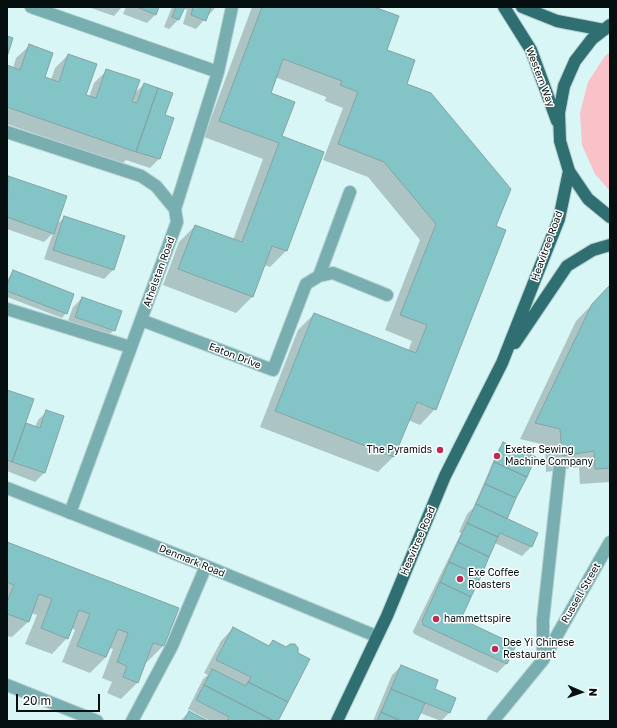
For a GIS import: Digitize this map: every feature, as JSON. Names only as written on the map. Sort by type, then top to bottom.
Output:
[{"type":"main road","name":"Western Way","points":[[504,7],[531,50],[559,128]]},
{"type":"main road","points":[[522,7],[557,21],[607,28]]},
{"type":"main road","points":[[607,28],[592,39],[575,61],[564,86],[559,113],[559,128],[560,141],[570,171],[588,199],[610,217]]},
{"type":"main road","name":"Heavitree Road","points":[[337,721],[376,636],[445,476],[502,364],[559,219],[570,171]]},
{"type":"main road","name":"Heavitree Road","points":[[502,364],[567,266],[593,250],[610,245]]},
{"type":"street","points":[[31,7],[218,72]]},
{"type":"street","name":"Athelstan Road","points":[[70,513],[177,222],[175,209],[218,72],[231,10]]},
{"type":"street","points":[[7,132],[141,176],[156,186],[175,209]]},
{"type":"street","name":"Eaton Drive","points":[[141,320],[273,370],[306,284],[319,276],[350,192]]},
{"type":"street","points":[[319,276],[333,273],[387,295]]},
{"type":"street","points":[[7,309],[130,347]]},
{"type":"street","points":[[543,660],[543,620],[560,464]]},
{"type":"street","name":"Denmark Road","points":[[7,488],[206,566],[376,636]]},
{"type":"street","name":"Russell Street","points":[[493,721],[543,660],[610,542]]},
{"type":"street","points":[[132,721],[172,646],[206,566]]},
{"type":"street","points":[[7,685],[97,721]]},
{"type":"shaded area","points":[[610,52],[610,191],[595,174],[582,145],[580,113],[588,82],[605,56]]},
{"type":"building","points":[[137,7],[159,7],[156,15]]},
{"type":"building","points":[[176,7],[185,7],[179,20],[172,17]]},
{"type":"building","points":[[193,7],[211,7],[206,21],[191,15]]},
{"type":"building","points":[[262,7],[374,7],[399,16],[387,50],[415,60],[407,84],[431,93],[511,189],[496,226],[506,230],[436,410],[417,402],[394,457],[275,411],[314,313],[416,353],[427,325],[400,315],[436,224],[384,162],[338,144],[358,92],[340,85],[342,81],[283,59],[271,93],[295,102],[282,136],[324,152],[287,251],[272,246],[253,297],[178,269],[195,225],[242,242],[279,143],[219,121]]},
{"type":"building","points":[[7,36],[13,38],[7,57]]},
{"type":"building","points":[[29,44],[53,53],[45,77],[59,82],[68,54],[97,64],[86,95],[96,98],[106,69],[140,80],[132,102],[137,103],[144,83],[158,88],[136,152],[7,107],[7,65],[20,70]]},
{"type":"building","points":[[158,88],[173,93],[165,115],[174,118],[160,159],[136,152]]},
{"type":"building","points":[[8,176],[67,196],[54,234],[7,217]]},
{"type":"building","points":[[64,216],[125,236],[114,270],[53,250]]},
{"type":"building","points":[[13,270],[74,294],[67,314],[7,291],[7,285]]},
{"type":"building","points":[[610,285],[610,468],[595,469],[594,451],[562,456],[560,429],[535,423],[592,304]]},
{"type":"building","points":[[82,297],[122,311],[115,331],[75,317]]},
{"type":"building","points":[[7,390],[34,399],[12,462],[7,460]]},
{"type":"building","points":[[46,410],[64,416],[45,473],[12,462],[26,423],[40,428]]},
{"type":"building","points":[[503,442],[536,457],[527,477],[494,462]]},
{"type":"building","points":[[494,462],[527,477],[516,498],[485,484]]},
{"type":"building","points":[[485,484],[516,498],[507,519],[476,504]]},
{"type":"building","points":[[476,504],[538,533],[532,547],[500,533],[498,537],[467,523]]},
{"type":"building","points":[[467,523],[498,537],[489,557],[458,542]]},
{"type":"building","points":[[7,542],[179,608],[164,646],[153,643],[138,683],[123,677],[127,666],[117,662],[128,633],[118,629],[106,657],[77,646],[90,614],[79,610],[68,639],[41,628],[52,599],[39,594],[29,622],[7,614],[7,602],[14,585],[7,582]]},
{"type":"building","points":[[458,542],[489,557],[481,576],[449,562]]},
{"type":"building","name":"Exe Coffee Roasters","points":[[449,562],[481,576],[471,597],[440,582]]},
{"type":"building","points":[[440,582],[471,597],[461,619],[516,645],[507,664],[423,625],[422,621]]},
{"type":"building","points":[[233,627],[269,646],[273,640],[286,647],[290,644],[295,644],[298,648],[298,653],[310,659],[288,702],[248,682],[251,677],[216,660]]},
{"type":"building","points":[[401,665],[438,680],[435,689],[456,698],[450,713],[391,689]]},
{"type":"building","points":[[212,669],[246,686],[248,682],[288,702],[278,721],[274,721],[204,685]]},
{"type":"building","points":[[204,685],[274,721],[227,721],[229,717],[196,700]]},
{"type":"building","points":[[391,689],[425,703],[417,721],[401,721],[381,712]]},
{"type":"building","points":[[189,711],[208,721],[184,721]]},
{"type":"building","points":[[381,712],[401,721],[377,721]]},
{"type":"place","name":"The Pyramids","points":[[440,450]]},
{"type":"place","name":"Exeter Sewing Machine Company","points":[[497,456]]},
{"type":"place","name":"Exe Coffee Roasters","points":[[460,579]]},
{"type":"place","name":"hammettspire","points":[[436,619]]},
{"type":"place","name":"Dee Yi Chinese Restaurant","points":[[495,649]]}]
